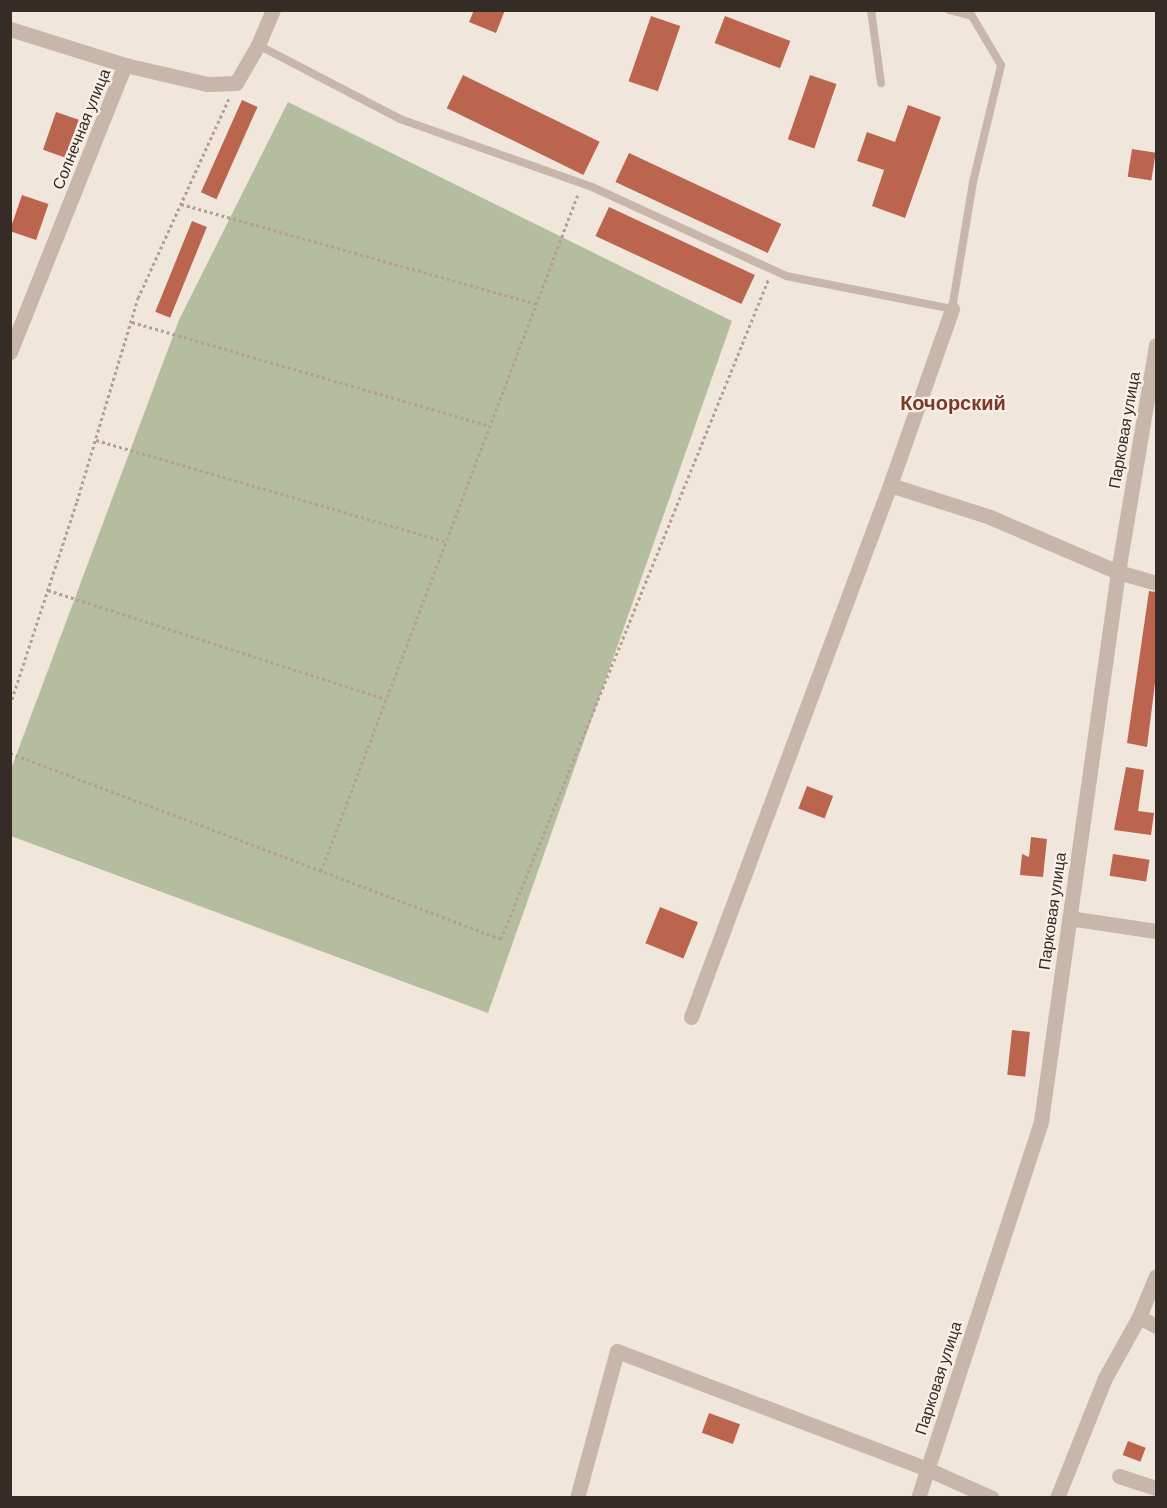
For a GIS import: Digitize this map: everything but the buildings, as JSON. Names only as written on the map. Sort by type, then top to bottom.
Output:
[{"type":"street","points":[[236,83],[258,45],[273,10]]},
{"type":"street","points":[[10,29],[125,65]]},
{"type":"street","name":"Солнечная улица","points":[[10,352],[125,65],[207,84],[236,83]]},
{"type":"street","points":[[691,1017],[890,485],[952,309]]},
{"type":"street","name":"Парковая улица","points":[[918,1497],[1041,1120],[1118,572],[1156,345]]},
{"type":"street","points":[[890,485],[990,517],[1118,572],[1156,583]]},
{"type":"street","points":[[1070,918],[1156,931]]},
{"type":"street","points":[[1057,1497],[1105,1378],[1139,1317],[1156,1276]]},
{"type":"street","points":[[1139,1317],[1156,1326]]},
{"type":"street","points":[[577,1497],[617,1351],[927,1468],[992,1497]]},
{"type":"street","points":[[1119,1476],[1156,1488]]},
{"type":"lane","points":[[871,10],[881,83]]},
{"type":"lane","points":[[258,45],[400,119],[582,183],[786,276],[952,309],[973,182],[1001,64],[972,16],[949,10]]},
{"type":"path","points":[[10,705],[138,298],[236,83]]},
{"type":"path","points":[[321,871],[582,183]]},
{"type":"path","points":[[181,204],[536,304]]},
{"type":"path","points":[[10,753],[501,939],[773,270]]},
{"type":"path","points":[[131,321],[490,426]]},
{"type":"path","points":[[95,440],[446,542]]},
{"type":"path","points":[[48,590],[386,699]]},
{"type":"green space","points":[[288,102],[732,321],[488,1013],[11,836],[11,769],[179,320]]},
{"type":"district","name":"Кочорский","points":[[953,402]]}]
